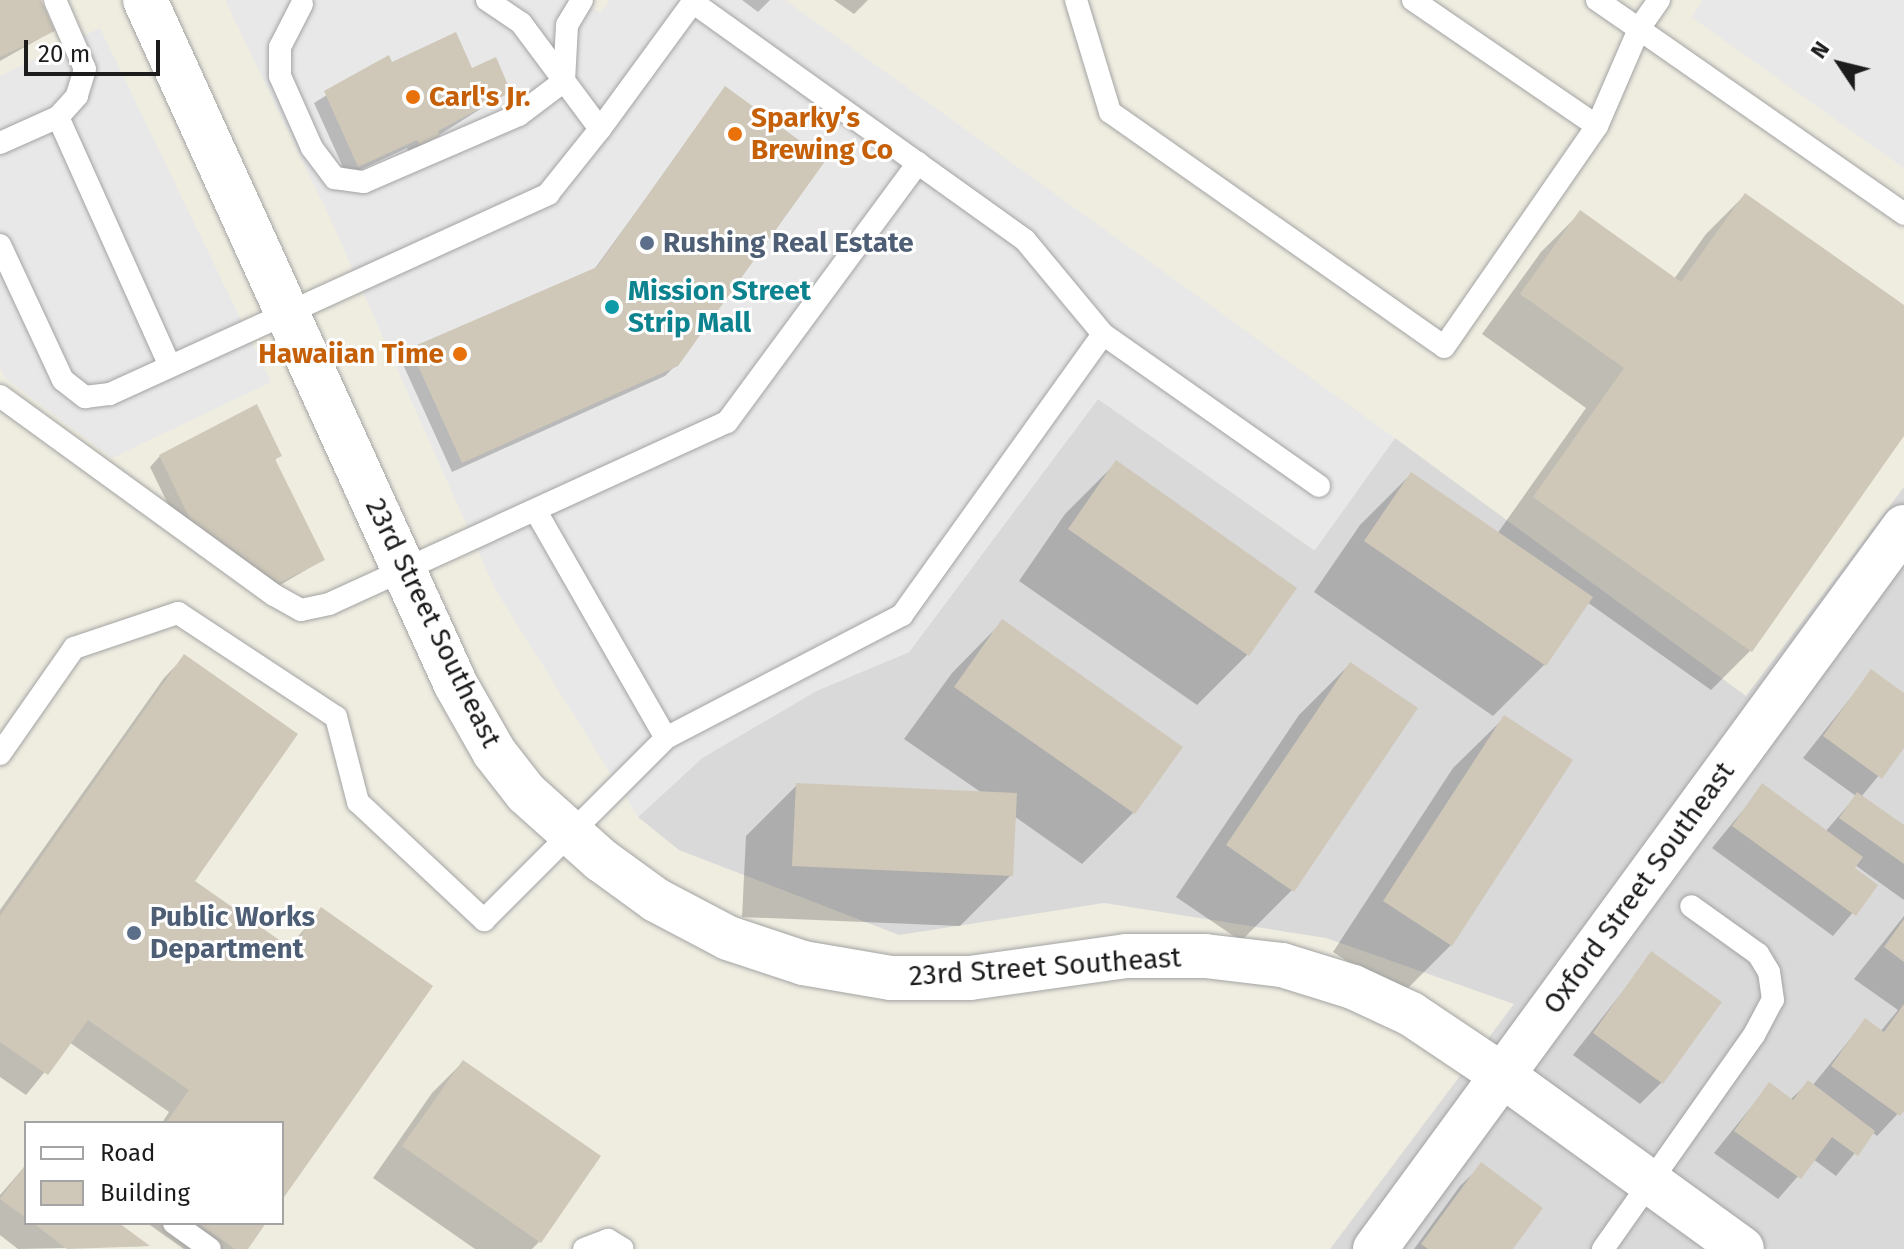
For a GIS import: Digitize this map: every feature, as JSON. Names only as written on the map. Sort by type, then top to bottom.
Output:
[{"type":"street","name":"23rd Street Southeast","points":[[145,0],[284,312],[406,569],[456,685],[494,752],[526,793],[656,900],[728,938],[803,963],[891,978],[954,978],[1126,956],[1205,956],[1282,965],[1353,987],[1411,1014],[1502,1075],[1742,1249]]},
{"type":"street","name":"Oxford Street Southeast","points":[[1375,1249],[1904,527]]},
{"type":"lane","points":[[0,143],[58,117],[77,96],[85,69],[55,0]]},
{"type":"lane","points":[[487,0],[521,23],[600,129]]},
{"type":"lane","points":[[304,1],[280,47],[280,76],[312,148],[335,178],[364,182],[519,115],[564,81],[567,25],[582,0]]},
{"type":"lane","points":[[1076,0],[1110,112],[1444,347],[1597,126],[1639,29],[1659,0]]},
{"type":"lane","points":[[1413,0],[1597,126]]},
{"type":"lane","points":[[1597,0],[1904,214]]},
{"type":"lane","points":[[0,245],[63,380],[85,397],[110,394],[548,194],[693,2],[1025,240],[1103,334],[1319,486]]},
{"type":"lane","points":[[58,117],[170,366]]},
{"type":"lane","points":[[0,396],[301,610],[329,604],[537,513],[727,422],[918,163]]},
{"type":"lane","points":[[0,754],[74,648],[178,613],[336,717],[358,802],[484,920],[569,831],[666,738],[902,615],[1103,334]]},
{"type":"lane","points":[[537,513],[666,738]]},
{"type":"lane","points":[[1603,1249],[1773,1000],[1769,972],[1758,954],[1691,906]]},
{"type":"lane","points":[[177,1225],[210,1249]]},
{"type":"lane","points":[[584,1249],[608,1240],[623,1249]]},
{"type":"shaded area","points":[[225,0],[582,0],[600,13],[610,0],[785,0],[1395,438],[1315,550],[1098,399],[909,652],[816,691],[702,758],[638,817],[496,591],[330,218]]},
{"type":"shaded area","points":[[1703,0],[1904,0],[1904,168],[1691,17]]},
{"type":"shaded area","points":[[100,28],[271,382],[112,458],[5,378],[0,367],[0,76]]},
{"type":"shaded area","points":[[1098,399],[1314,550],[1395,438],[1746,696],[1904,487],[1904,1249],[1330,1249],[1514,1004],[1326,938],[1104,903],[899,935],[679,850],[638,817],[702,758],[816,691],[909,652]]},
{"type":"building","points":[[0,0],[41,0],[55,31],[0,57]]},
{"type":"building","name":"Carl's Jr.","points":[[456,32],[472,68],[496,57],[511,92],[438,131],[440,136],[420,145],[417,140],[358,167],[324,91],[389,55],[392,62]]},
{"type":"building","name":"Mission Street Strip Mall","points":[[725,86],[826,160],[678,366],[462,463],[410,348],[597,267]]},
{"type":"building","points":[[1745,193],[1904,305],[1904,436],[1752,652],[1533,497],[1624,368],[1520,294],[1580,210],[1681,282]]},
{"type":"building","points":[[257,404],[282,456],[275,459],[325,560],[279,583],[190,519],[159,455]]},
{"type":"building","points":[[1116,460],[1297,588],[1249,656],[1068,529]]},
{"type":"building","points":[[1411,472],[1593,597],[1546,666],[1364,541]]},
{"type":"building","points":[[1002,619],[1183,747],[1135,814],[954,687]]},
{"type":"building","name":"Public Works Department","points":[[184,654],[298,734],[195,881],[292,949],[321,907],[433,986],[284,1197],[284,1121],[167,1121],[189,1090],[88,1020],[48,1075],[0,1042],[0,916]]},
{"type":"building","points":[[1350,662],[1418,708],[1294,892],[1226,845]]},
{"type":"building","points":[[1871,669],[1904,693],[1904,748],[1882,779],[1823,736]]},
{"type":"building","points":[[1504,715],[1573,760],[1452,946],[1383,901]]},
{"type":"building","points":[[796,783],[1017,793],[1013,876],[792,866]]},
{"type":"building","points":[[1762,783],[1863,857],[1855,868],[1878,885],[1856,916],[1732,826]]},
{"type":"building","points":[[1857,792],[1904,825],[1904,864],[1839,818]]},
{"type":"building","points":[[1904,919],[1904,962],[1884,947]]},
{"type":"building","points":[[1651,951],[1722,1002],[1663,1084],[1593,1033]]},
{"type":"building","points":[[1904,1004],[1904,1111],[1900,1116],[1831,1066],[1865,1018],[1884,1032]]},
{"type":"building","points":[[463,1060],[601,1156],[541,1243],[402,1146]]},
{"type":"building","points":[[1808,1080],[1875,1131],[1858,1156],[1832,1137],[1801,1179],[1734,1131],[1769,1082],[1793,1100]]},
{"type":"building","points":[[1481,1162],[1543,1208],[1513,1249],[1428,1249],[1421,1244]]},
{"type":"building","points":[[24,1167],[24,1217],[0,1199]]},
{"type":"building","points":[[36,1225],[122,1225],[150,1246],[67,1249]]},
{"type":"building","points":[[201,1225],[265,1225],[248,1249],[235,1249]]},
{"type":"place","name":"Carl's Jr.","points":[[413,97]]},
{"type":"place","name":"Sparky’s Brewing Co","points":[[735,134]]},
{"type":"place","name":"Rushing Real Estate","points":[[647,243]]},
{"type":"place","name":"Mission Street Strip Mall","points":[[612,307]]},
{"type":"place","name":"Hawaiian Time","points":[[460,354]]},
{"type":"place","name":"Public Works Department","points":[[134,933]]}]
